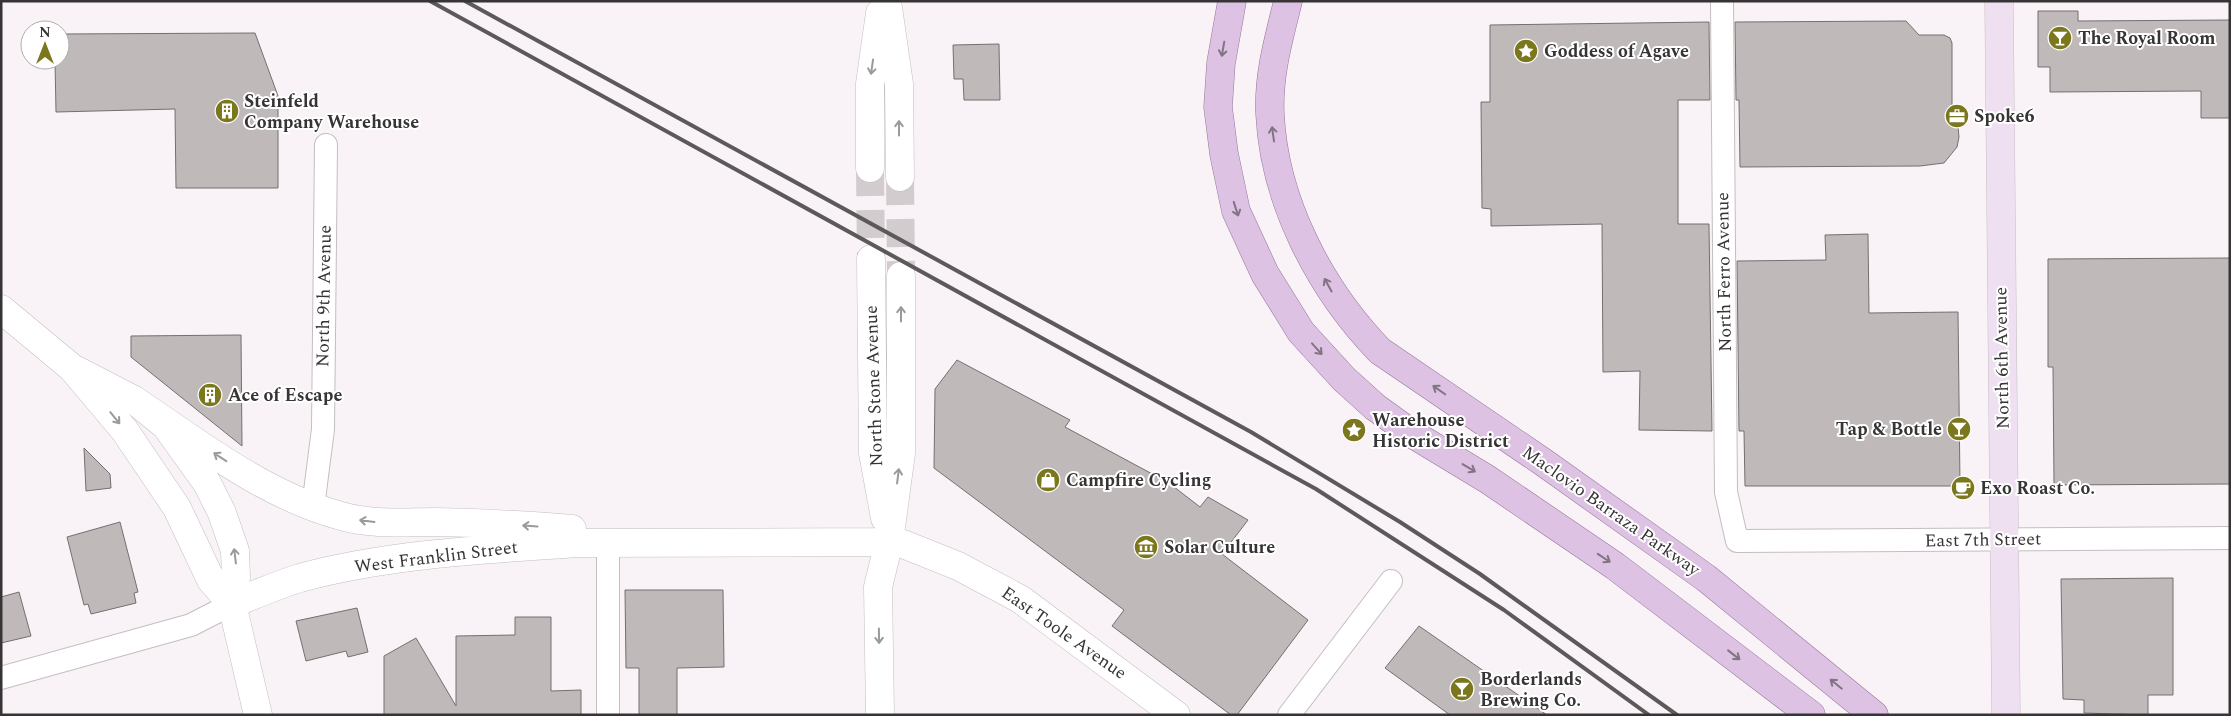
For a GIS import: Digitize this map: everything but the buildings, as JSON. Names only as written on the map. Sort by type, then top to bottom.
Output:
[{"type":"main road","points":[[1232,1],[1221,63],[1218,107],[1224,154],[1236,211],[1265,274],[1301,332],[1344,379],[1375,407],[1411,433],[1487,479],[1615,566],[1811,715]]},
{"type":"main road","name":"Maclovio Barraza Parkway","points":[[1288,1],[1273,65],[1270,113],[1278,169],[1299,232],[1338,303],[1357,328],[1380,351],[1528,452],[1706,578],[1874,715]]},
{"type":"main road","name":"North 6th Avenue","points":[[1999,1],[2006,540],[2006,715]]},
{"type":"street","points":[[870,168],[870,84],[881,1]]},
{"type":"street","points":[[887,1],[899,84],[900,177]]},
{"type":"street","name":"North Ferro Avenue","points":[[1722,1],[1726,492],[1737,541]]},
{"type":"street","name":"North 9th Avenue","points":[[313,507],[322,428],[326,145]]},
{"type":"street","name":"North Stone Avenue","points":[[871,259],[873,453],[889,542]]},
{"type":"street","name":"North Stone Avenue","points":[[880,715],[878,588],[889,542],[901,453],[901,276]]},
{"type":"street","points":[[1,309],[72,368],[125,431],[177,508],[212,580],[232,604]]},
{"type":"street","points":[[72,368],[134,400],[239,470],[278,493],[342,516],[370,522],[512,525],[700,542]]},
{"type":"street","points":[[134,400],[166,426],[207,483],[222,513],[235,551],[236,577],[232,604],[258,715]]},
{"type":"street","name":"East 7th Street","points":[[1737,541],[2230,538]]},
{"type":"street","name":"West Franklin Street","points":[[1,678],[192,625],[232,604],[299,578],[349,567],[405,558],[530,546],[608,543],[889,542]]},
{"type":"street","name":"East Toole Avenue","points":[[889,542],[903,544],[950,563],[1020,599],[1176,715]]},
{"type":"street","points":[[608,543],[608,715]]},
{"type":"street","points":[[1289,715],[1392,581]]},
{"type":"tunnel","points":[[870,168],[871,259]]},
{"type":"tunnel","points":[[900,177],[901,276]]},
{"type":"railway","points":[[430,1],[1316,489],[1504,610],[1649,715]]},
{"type":"railway","points":[[465,1],[1251,432],[1400,522],[1480,574],[1677,715]]},
{"type":"place","name":"The Royal Room","points":[[2060,38]]},
{"type":"place","name":"Goddess of Agave","points":[[1526,51]]},
{"type":"place","name":"Steinfeld Company Warehouse","points":[[227,111]]},
{"type":"place","name":"Spoke6","points":[[1957,116]]},
{"type":"place","name":"Ace of Escape","points":[[210,395]]},
{"type":"place","name":"Tap & Bottle","points":[[1959,429]]},
{"type":"place","name":"Warehouse Historic District","points":[[1354,430]]},
{"type":"place","name":"Campfire Cycling","points":[[1048,480]]},
{"type":"place","name":"Exo Roast Co.","points":[[1963,488]]},
{"type":"place","name":"Solar Culture","points":[[1146,547]]},
{"type":"place","name":"Borderlands Brewing Co.","points":[[1462,689]]}]
